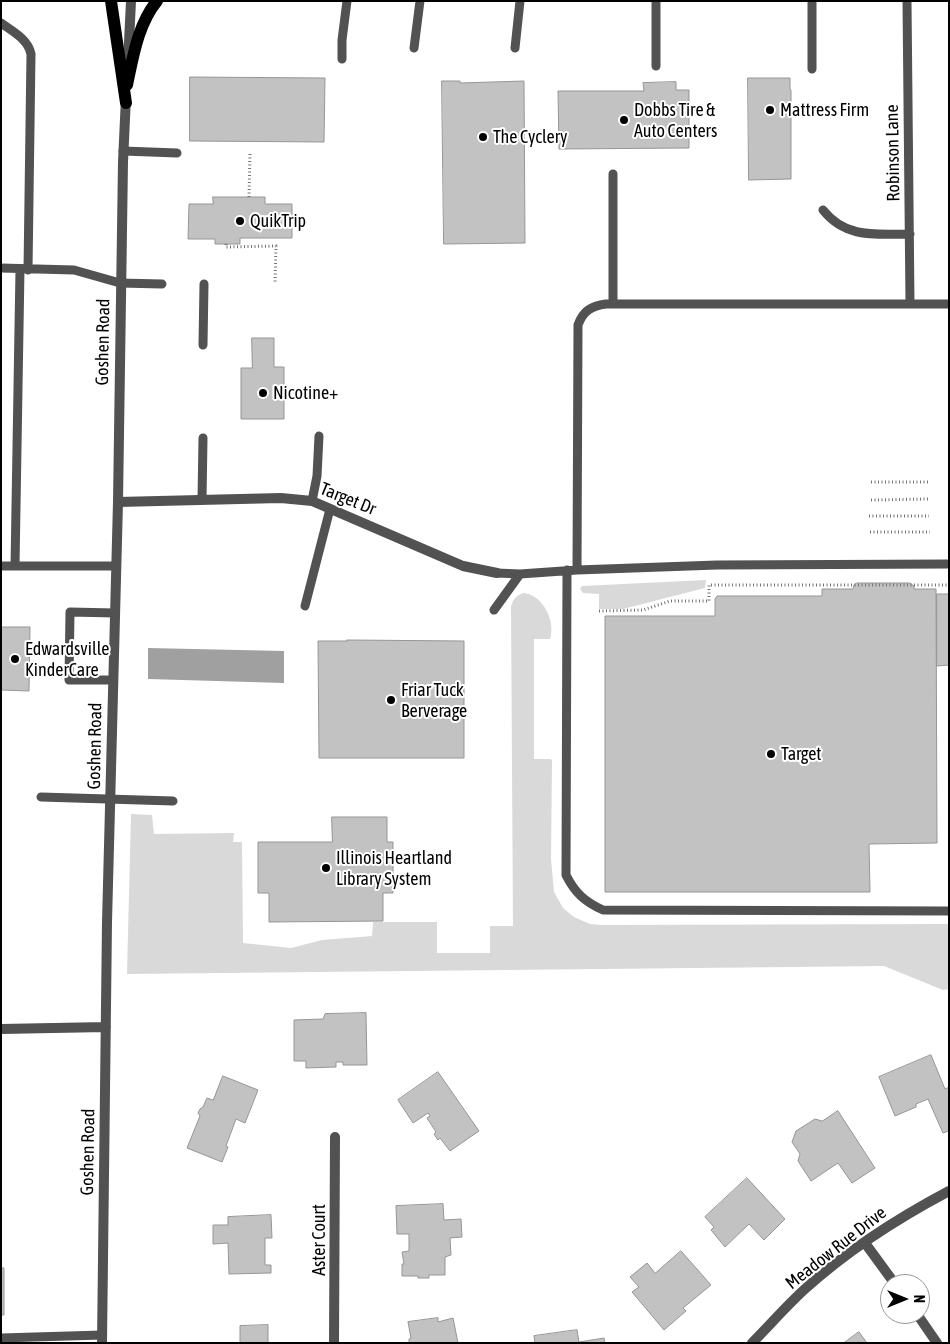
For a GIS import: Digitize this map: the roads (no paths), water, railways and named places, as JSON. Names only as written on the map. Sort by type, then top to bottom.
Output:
[{"type":"main road","points":[[111,1],[126,103]]},
{"type":"main road","points":[[127,85],[137,43],[149,11],[157,1]]},
{"type":"street","name":"Goshen Road","points":[[102,1339],[110,800],[118,502],[120,283],[123,151],[131,1]]},
{"type":"street","name":"Target Dr","points":[[118,502],[281,498],[312,501],[463,566],[497,573]]},
{"type":"street","points":[[1,1029],[106,1028]]},
{"type":"street","name":"Aster Court","points":[[334,1343],[336,1137]]},
{"type":"street","name":"Meadow Rue Drive","points":[[752,1343],[807,1288],[865,1243],[909,1212],[949,1191]]},
{"type":"street","points":[[865,1243],[888,1274]]},
{"type":"street","points":[[924,1324],[938,1343]]},
{"type":"lane","points":[[342,59],[342,40],[347,1]]},
{"type":"lane","points":[[414,48],[420,1]]},
{"type":"lane","points":[[515,48],[520,1]]},
{"type":"lane","points":[[656,1],[656,66]]},
{"type":"lane","points":[[812,1],[812,69]]},
{"type":"lane","name":"Robinson Lane","points":[[907,1],[910,304]]},
{"type":"lane","points":[[1,23],[30,47],[31,54],[15,566]]},
{"type":"lane","points":[[123,151],[177,153]]},
{"type":"lane","points":[[613,174],[613,304]]},
{"type":"lane","points":[[823,210],[830,219],[848,230],[874,234],[910,234]]},
{"type":"lane","points":[[1,268],[74,270],[120,283],[162,284]]},
{"type":"lane","points":[[203,344],[204,284]]},
{"type":"lane","points":[[578,570],[578,325],[581,317],[587,310],[598,305],[613,304],[949,304]]},
{"type":"lane","points":[[312,501],[317,476],[319,436]]},
{"type":"lane","points":[[202,500],[203,438]]},
{"type":"lane","points":[[305,606],[330,508]]},
{"type":"lane","points":[[497,573],[520,574],[567,570],[716,565],[949,564]]},
{"type":"lane","points":[[1,566],[116,566]]},
{"type":"lane","points":[[567,570],[566,875],[580,897],[591,905],[603,910],[949,911]]},
{"type":"lane","points":[[494,610],[520,574]]},
{"type":"lane","points":[[113,680],[69,680],[70,612],[115,613]]},
{"type":"lane","points":[[41,798],[173,801]]},
{"type":"lane","points":[[1,1338],[102,1339]]},
{"type":"place","name":"Mattress Firm","points":[[770,110]]},
{"type":"place","name":"Dobbs Tire & Auto Centers","points":[[624,120]]},
{"type":"place","name":"The Cyclery","points":[[483,137]]},
{"type":"place","name":"QuikTrip","points":[[240,221]]},
{"type":"place","name":"Nicotine+","points":[[263,393]]},
{"type":"place","name":"Edwardsville KinderCare","points":[[15,659]]},
{"type":"place","name":"Friar Tuck Berverage","points":[[391,700]]},
{"type":"place","name":"Target","points":[[771,754]]},
{"type":"place","name":"Illinois Heartland Library System","points":[[326,868]]}]
